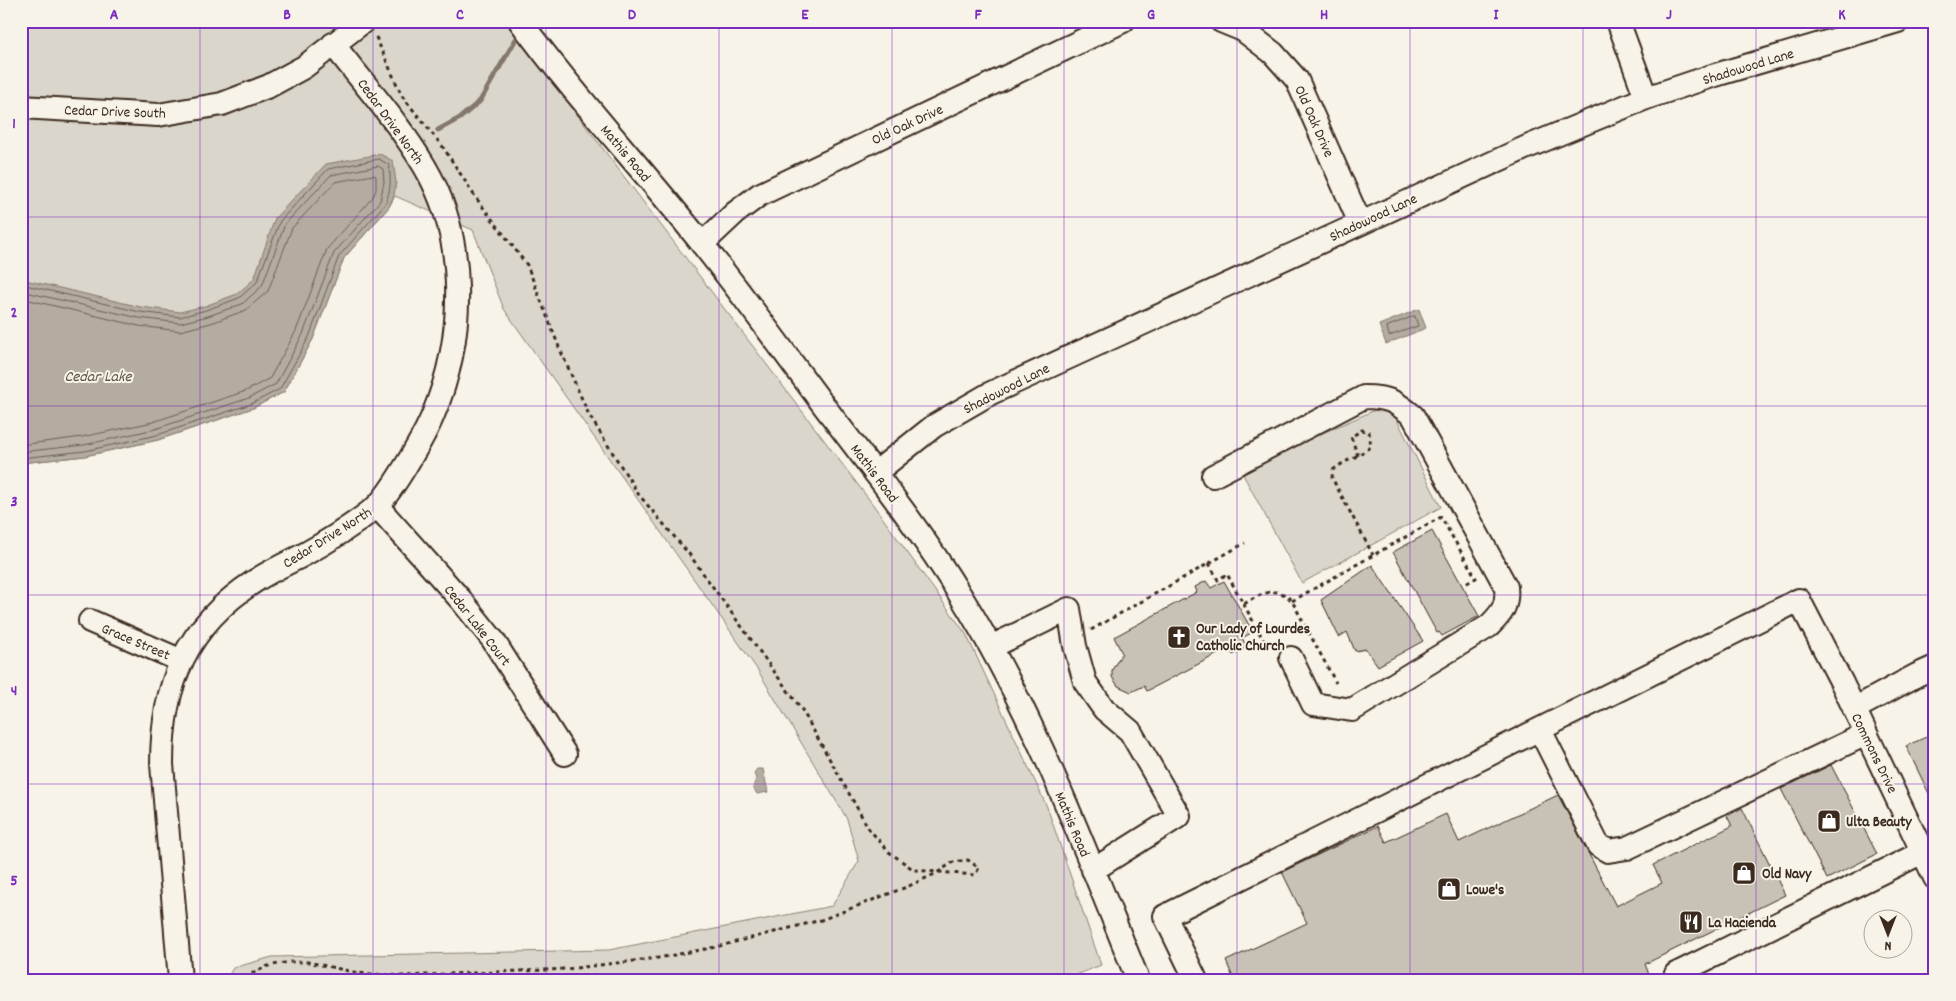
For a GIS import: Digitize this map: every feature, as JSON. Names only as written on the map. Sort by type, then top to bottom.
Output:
[{"type":"street","name":"Mathis Road","points":[[520,21],[552,64],[702,244],[928,545],[991,647],[1035,732],[1138,980]]},
{"type":"street","name":"Old Oak Drive","points":[[702,244],[735,213],[760,195],[1123,21]]},
{"type":"street","name":"Old Oak Drive","points":[[1221,21],[1244,30],[1273,53],[1297,80],[1360,223]]},
{"type":"street","points":[[1618,21],[1646,98]]},
{"type":"street","name":"Shadowood Lane","points":[[875,473],[934,426],[991,393],[1527,147],[1646,98],[1712,76],[1898,21]]},
{"type":"street","name":"Cedar Drive South","points":[[21,107],[129,115],[180,112],[222,104],[269,86],[304,67],[333,44],[368,25]]},
{"type":"street","name":"Cedar Drive North","points":[[180,980],[162,764],[162,734],[169,691],[194,638],[214,613],[256,580],[338,534],[377,506],[412,455],[429,426],[441,395],[456,338],[458,307],[456,276],[446,221],[426,170],[407,139],[333,44]]},
{"type":"street","points":[[1213,476],[1364,397],[1380,397],[1396,402],[1413,416],[1506,587],[1508,600],[1503,612],[1489,626],[1352,710],[1313,704],[1291,658]]},
{"type":"street","name":"Cedar Lake Court","points":[[377,506],[461,600],[493,640],[519,678],[565,754]]},
{"type":"street","name":"Commons Drive","points":[[1540,730],[1799,600],[1866,734],[1929,849],[1935,878]]},
{"type":"street","points":[[991,647],[1069,608],[1075,646],[1085,682],[1104,709],[1130,731],[1179,816],[1093,870]]},
{"type":"street","name":"Grace Street","points":[[90,621],[182,661]]},
{"type":"street","points":[[1854,709],[1917,674],[1935,668]]},
{"type":"street","points":[[1196,980],[1165,916],[1540,730],[1598,844],[1608,851],[1627,848],[1866,734]]},
{"type":"street","points":[[1674,980],[1676,974],[1929,849]]},
{"type":"path","points":[[247,980],[252,974],[268,966],[289,962],[308,962],[358,973],[402,976],[567,969],[658,958],[716,947],[821,920],[937,873],[953,862],[968,860],[978,868],[975,875],[948,872],[937,873],[914,870],[889,852],[869,830],[802,710],[689,554],[639,494],[589,415],[559,348],[527,265],[476,198],[442,147],[402,96],[380,44],[368,25]]},
{"type":"path","points":[[1358,456],[1351,437],[1362,430],[1369,432],[1371,446],[1358,456],[1333,470],[1332,478],[1373,555]]},
{"type":"path","points":[[1292,601],[1441,517],[1476,578],[1465,584]]},
{"type":"path","points":[[1071,620],[1078,619],[1086,633],[1245,543]]},
{"type":"path","points":[[1209,563],[1218,580],[1228,574],[1264,641]]},
{"type":"path","points":[[1244,604],[1267,591],[1285,593],[1292,601],[1336,683]]},
{"type":"shaded area","points":[[21,21],[506,21],[874,506],[966,634],[1047,807],[1101,965],[1064,980],[226,980],[233,968],[272,957],[609,950],[832,906],[859,861],[847,819],[757,669],[504,309],[473,230],[395,196],[389,207],[344,258],[313,339],[284,392],[253,408],[158,440],[85,456],[21,463]]},
{"type":"shaded area","points":[[1389,404],[1441,507],[1302,583],[1240,469]]},
{"type":"water","name":"Cedar Lake","points":[[380,154],[393,161],[396,182],[394,195],[389,207],[344,258],[313,339],[284,392],[253,408],[158,440],[85,456],[21,463],[21,279],[141,307],[180,312],[205,306],[237,294],[254,279],[275,218],[326,164]]},
{"type":"water","points":[[1419,309],[1426,328],[1386,344],[1379,325]]},
{"type":"water","points":[[757,769],[763,769],[768,792],[757,794],[753,787],[756,779],[754,773]]},
{"type":"building","points":[[1432,531],[1479,616],[1442,636],[1439,632],[1437,633],[1393,552]]},
{"type":"building","points":[[1372,565],[1423,641],[1378,666],[1366,649],[1355,651],[1347,632],[1339,637],[1321,600]]},
{"type":"building","name":"Our Lady of Lourdes Catholic Church","points":[[1206,581],[1211,588],[1224,581],[1253,632],[1242,638],[1247,647],[1233,655],[1229,648],[1147,691],[1144,686],[1131,692],[1118,686],[1112,677],[1112,670],[1122,653],[1114,637],[1197,592],[1195,587]]},
{"type":"building","points":[[1935,733],[1935,806],[1906,746]]},
{"type":"building","name":"Ulta Beauty","points":[[1831,765],[1877,854],[1827,879],[1781,789]]},
{"type":"building","name":"Lowe's","points":[[1558,795],[1616,906],[1662,883],[1653,865],[1732,826],[1727,816],[1742,808],[1785,895],[1645,964],[1651,980],[1234,980],[1226,961],[1307,923],[1282,872],[1378,826],[1386,842],[1446,814],[1459,842]]},
{"type":"waterway","points":[[438,130],[460,118],[480,101],[516,39]]},
{"type":"place","name":"Our Lady of Lourdes Catholic Church","points":[[1179,637]]},
{"type":"place","name":"Ulta Beauty","points":[[1829,821]]},
{"type":"place","name":"Old Navy","points":[[1744,873]]},
{"type":"place","name":"Lowe's","points":[[1449,889]]},
{"type":"place","name":"La Hacienda","points":[[1691,922]]}]
